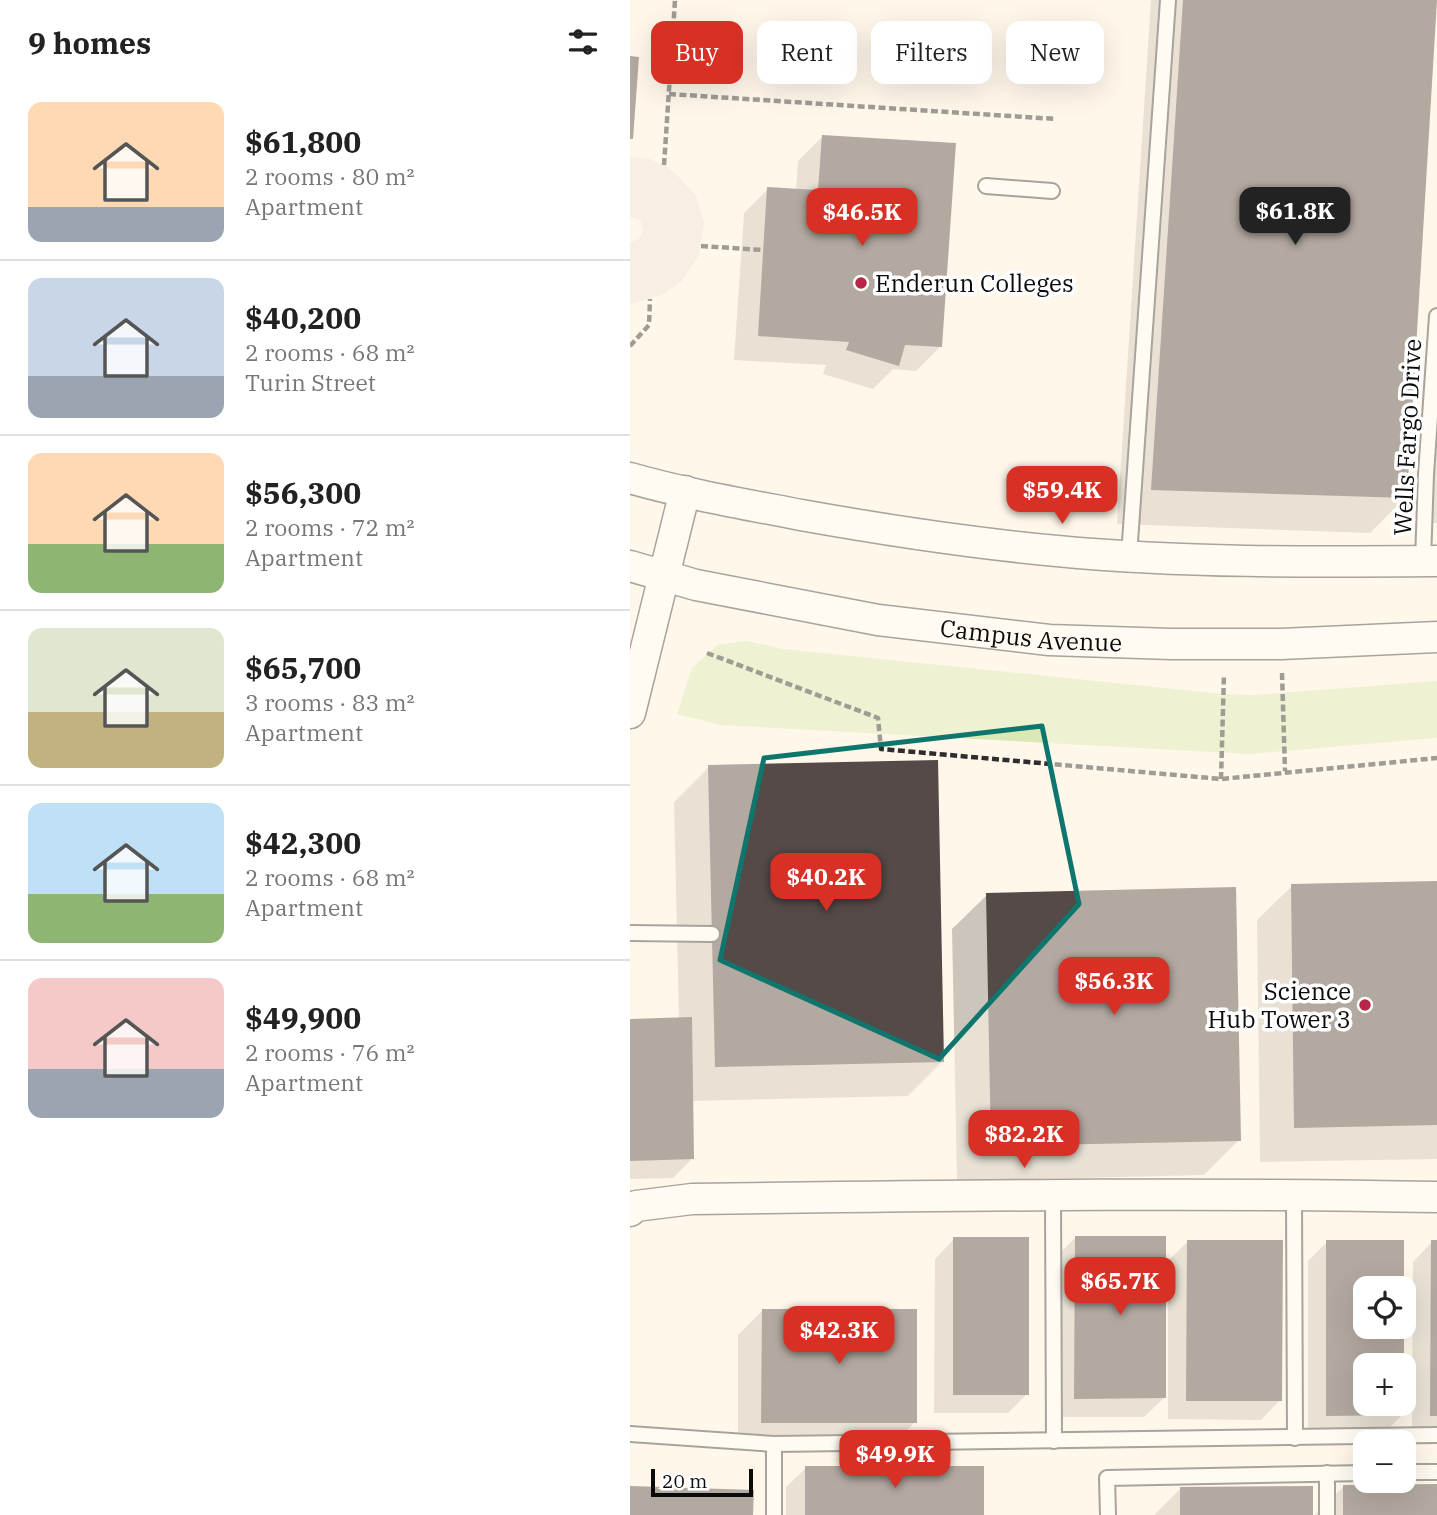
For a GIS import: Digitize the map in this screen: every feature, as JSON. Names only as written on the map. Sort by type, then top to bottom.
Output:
[{"type":"street","points":[[630,478],[885,530],[1057,551],[1311,562],[1430,561]]},
{"type":"street","points":[[630,713],[685,491]]},
{"type":"street","name":"Campus Avenue","points":[[630,566],[696,585],[878,620],[1049,640],[1282,644],[1437,636]]},
{"type":"street","points":[[630,1211],[636,1206],[692,1199],[1294,1194],[1437,1198]]},
{"type":"lane","points":[[1129,556],[1168,0]]},
{"type":"lane","points":[[986,186],[1052,191]]},
{"type":"lane","name":"Wells Fargo Drive","points":[[1430,561],[1426,474],[1437,316]]},
{"type":"lane","points":[[630,933],[712,934]]},
{"type":"lane","points":[[1294,1194],[1295,1438]]},
{"type":"lane","points":[[1053,1195],[1054,1441]]},
{"type":"lane","points":[[630,1434],[774,1444],[1437,1435]]},
{"type":"lane","points":[[774,1444],[774,1515]]},
{"type":"lane","points":[[1416,1472],[1437,1472]]},
{"type":"lane","points":[[1327,1473],[1327,1515]]},
{"type":"lane","points":[[1108,1515],[1107,1478],[1353,1473]]},
{"type":"path","points":[[664,165],[674,0]]},
{"type":"path","points":[[669,94],[1056,119]]},
{"type":"path","points":[[701,246],[763,250]]},
{"type":"path","points":[[630,346],[649,325],[650,299]]},
{"type":"path","points":[[1221,779],[1224,644]]},
{"type":"path","points":[[1282,644],[1285,771]]},
{"type":"path","points":[[708,653],[878,718],[880,749],[1221,779],[1437,758]]},
{"type":"highlighted area","points":[[1042,726],[1079,904],[939,1059],[720,960],[764,758]]},
{"type":"green space","points":[[747,641],[783,649],[1223,694],[1253,695],[1437,681],[1437,738],[1248,754],[721,725],[677,714],[692,668],[717,645]]},
{"type":"shaded area","points":[[630,157],[650,159],[676,174],[696,196],[704,223],[699,255],[682,281],[662,295],[630,304],[630,242],[639,239],[643,230],[640,220],[630,217]]},
{"type":"building","points":[[1183,0],[1437,0],[1407,498],[1151,490]]},
{"type":"building","points":[[630,56],[639,57],[633,139],[630,139]]},
{"type":"building","points":[[822,135],[956,143],[942,347],[905,345],[899,366],[846,350],[849,342],[758,336],[767,187],[818,190]]},
{"type":"building","points":[[938,760],[944,1062],[715,1067],[708,765]]},
{"type":"building","name":"Science Hub Tower 3","points":[[1437,881],[1437,1125],[1294,1128],[1291,884]]},
{"type":"building","points":[[1236,887],[1241,1141],[991,1146],[986,893]]},
{"type":"building","points":[[692,1017],[694,1159],[630,1161],[630,1019]]},
{"type":"building","points":[[1075,1236],[1166,1236],[1166,1398],[1074,1399]]},
{"type":"building","points":[[953,1237],[1029,1237],[1029,1395],[953,1395]]},
{"type":"building","points":[[1187,1240],[1283,1240],[1282,1401],[1186,1401]]},
{"type":"building","points":[[1326,1240],[1404,1240],[1404,1276],[1353,1276],[1353,1339],[1404,1339],[1404,1353],[1353,1353],[1353,1416],[1326,1416]]},
{"type":"building","points":[[1431,1240],[1437,1240],[1437,1416],[1430,1416]]},
{"type":"building","points":[[762,1309],[917,1309],[917,1423],[761,1423]]},
{"type":"building","points":[[805,1466],[984,1466],[984,1515],[805,1515]]},
{"type":"building","points":[[1416,1484],[1437,1484],[1437,1515],[1343,1515],[1343,1485],[1353,1485],[1353,1493],[1416,1493]]},
{"type":"building","points":[[630,1486],[754,1490],[753,1515],[630,1515]]},
{"type":"building","points":[[1313,1486],[1313,1515],[1180,1515],[1180,1487]]},
{"type":"place","name":"Enderun Colleges","points":[[861,283]]},
{"type":"place","name":"Science Hub Tower 3","points":[[1365,1005]]}]
